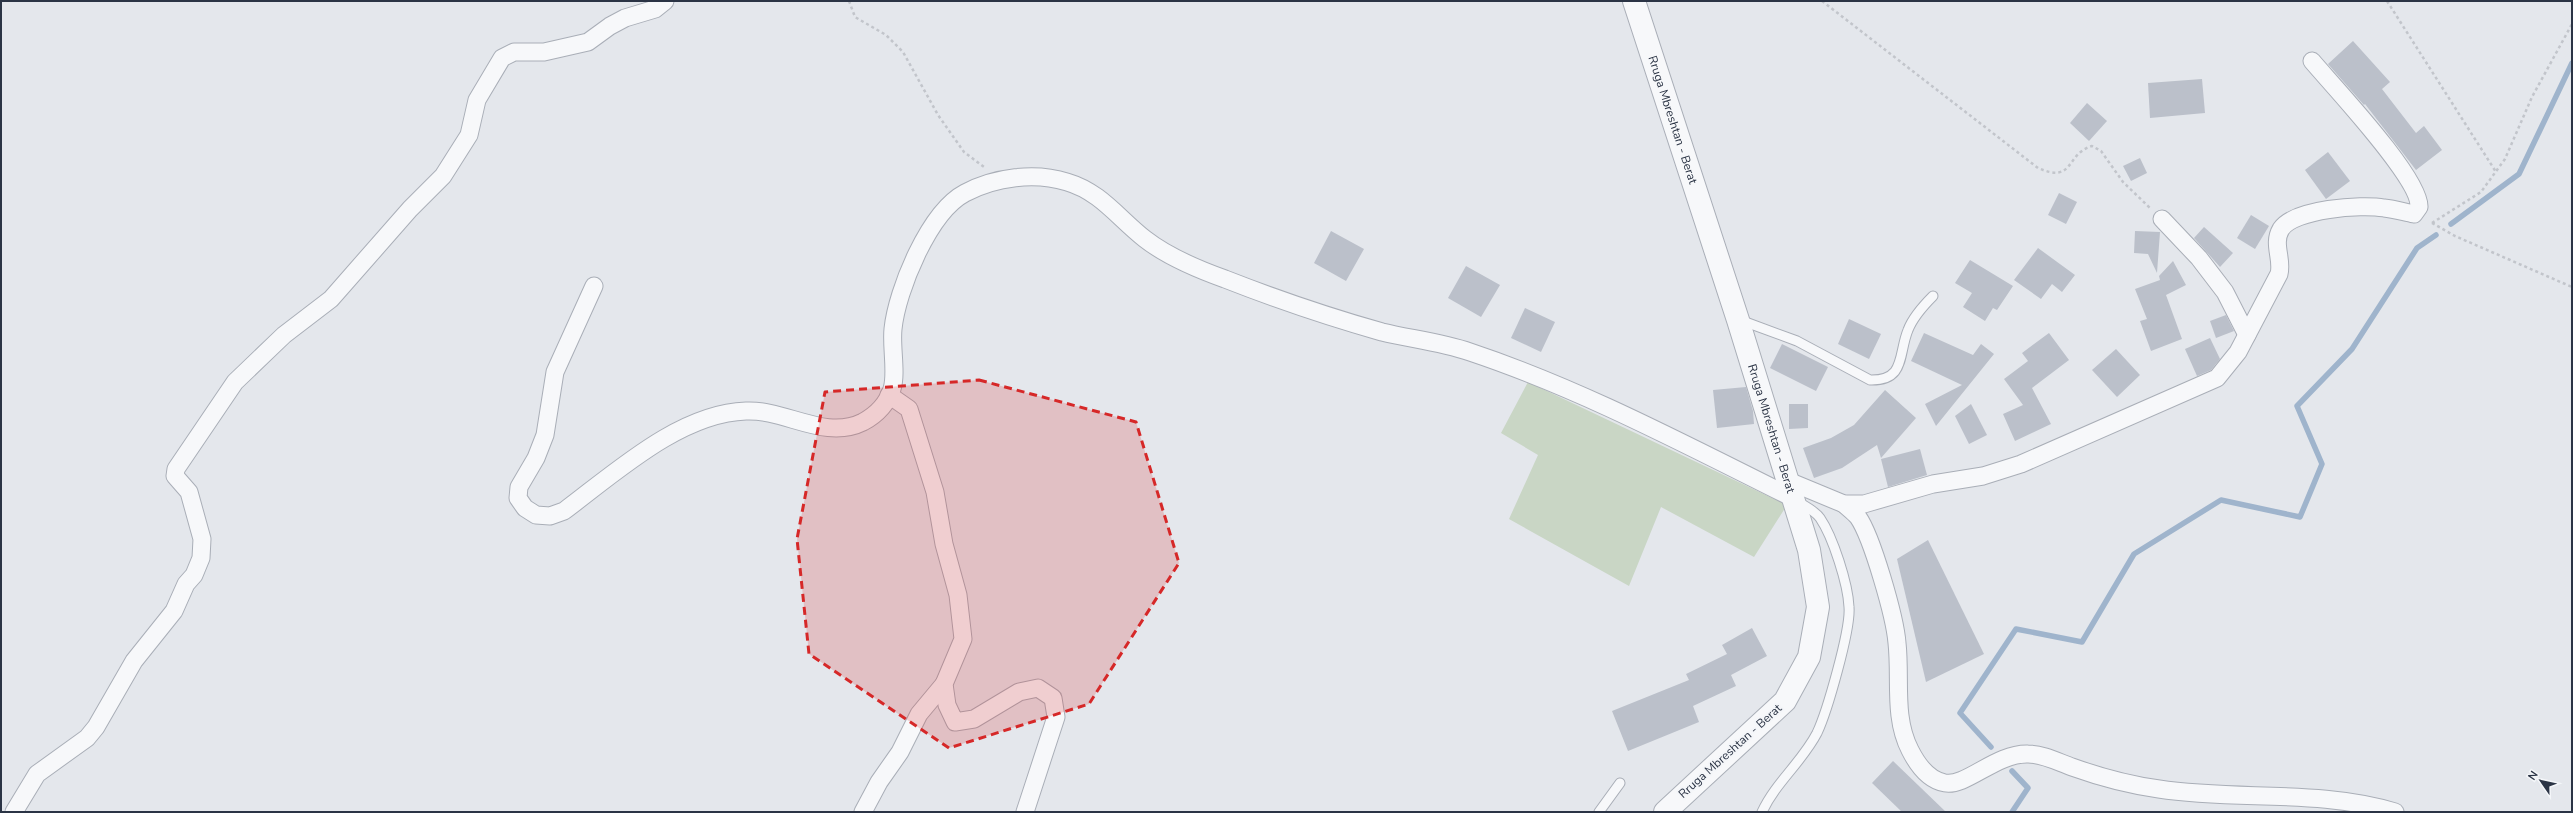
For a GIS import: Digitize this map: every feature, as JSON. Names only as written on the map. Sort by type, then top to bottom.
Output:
[{"type":"street","points":[[14,812],[36,774],[87,738],[96,727],[134,661],[174,610],[186,584],[194,575],[201,558],[202,539],[189,492],[175,476],[176,468],[235,382],[284,335],[331,299],[443,176],[469,135],[476,100],[502,58],[514,52],[544,52],[588,42],[610,26],[625,18],[655,9],[665,1]]},
{"type":"street","name":"Rruga Mbreshtan - Berat","points":[[1634,1],[1738,320],[1809,550],[1818,607],[1809,657],[1785,701],[1665,812]]},
{"type":"street","points":[[594,286],[555,372],[545,435],[536,458],[519,487],[518,498],[525,508],[536,514],[550,516],[564,510],[647,450],[712,416],[747,411],[777,413],[818,426],[844,428],[864,422],[882,408],[893,387],[893,327],[901,294],[924,242],[942,212],[963,193],[1000,180],[1028,176],[1065,181],[1097,194],[1146,239],[1176,259],[1224,279],[1347,321],[1466,350],[1538,377],[1674,439],[1789,489],[1844,504],[1864,504],[1933,484],[1983,476],[2021,464],[2217,378],[2228,367],[2247,335],[2279,274],[2282,264],[2277,243],[2281,230],[2288,221],[2301,216],[2350,207],[2383,208],[2414,214],[2419,207],[2420,200],[2391,154],[2312,61]]},
{"type":"street","points":[[2162,219],[2199,258],[2225,292],[2247,335]]},
{"type":"street","points":[[863,812],[879,782],[900,752],[919,714],[944,684],[963,639],[958,595],[947,558],[935,492],[909,409],[889,395]]},
{"type":"street","points":[[1844,504],[1857,517],[1877,562],[1897,641],[1899,714],[1903,737],[1913,757],[1927,775],[1943,783],[1954,784],[1990,763],[2008,756],[2028,754],[2118,780],[2158,789],[2226,797],[2277,796],[2341,802],[2377,807],[2395,812]]},
{"type":"street","points":[[944,684],[947,705],[955,722],[974,719],[1019,692],[1038,688],[1053,698],[1056,717],[1025,812]]},
{"type":"lane","points":[[1738,320],[1797,341],[1870,380],[1883,380],[1894,373],[1901,362],[1908,330],[1917,313],[1933,296]]},
{"type":"lane","points":[[1762,812],[1782,780],[1807,750],[1818,731],[1848,630],[1849,607],[1830,537],[1820,517],[1789,489]]},
{"type":"lane","points":[[1599,812],[1620,782]]},
{"type":"path","points":[[849,1],[855,17],[886,35],[903,52],[938,115],[964,152],[1000,180]]},
{"type":"path","points":[[1822,1],[2038,168],[2058,174],[2068,167],[2083,148],[2092,146],[2101,151],[2123,182],[2162,219]]},
{"type":"path","points":[[2388,1],[2496,172]]},
{"type":"path","points":[[2432,223],[2481,192],[2496,172],[2505,159],[2532,96],[2572,24]]},
{"type":"path","points":[[2414,214],[2455,236],[2572,287]]},
{"type":"highlighted area","points":[[979,380],[1136,422],[1179,563],[1089,704],[949,748],[809,654],[797,539],[825,392]]},
{"type":"green space","points":[[1528,382],[1787,505],[1754,557],[1661,507],[1629,586],[1509,519],[1538,455],[1501,433]]},
{"type":"building","points":[[2353,41],[2390,82],[2382,89],[2416,133],[2424,126],[2442,150],[2416,170],[2365,104],[2364,105],[2328,64]]},
{"type":"building","points":[[2202,79],[2205,113],[2150,118],[2148,83]]},
{"type":"building","points":[[2087,103],[2107,121],[2089,141],[2070,123]]},
{"type":"building","points":[[2328,152],[2350,181],[2326,199],[2305,170]]},
{"type":"building","points":[[2140,158],[2147,173],[2131,181],[2123,166]]},
{"type":"building","points":[[2059,193],[2077,202],[2066,224],[2048,215]]},
{"type":"building","points":[[2251,215],[2269,226],[2255,249],[2237,238]]},
{"type":"building","points":[[2204,227],[2233,253],[2220,267],[2194,238]]},
{"type":"building","points":[[1331,231],[1364,249],[1346,281],[1314,263]]},
{"type":"building","points":[[2135,231],[2160,232],[2157,273],[2148,254],[2134,253]]},
{"type":"building","points":[[2038,248],[2075,275],[2062,292],[2052,284],[2041,299],[2014,280]]},
{"type":"building","points":[[1970,260],[2013,286],[1997,310],[1993,308],[1985,321],[1963,307],[1972,293],[1955,283]]},
{"type":"building","points":[[2173,261],[2186,285],[2166,295],[2182,339],[2151,351],[2140,321],[2147,319],[2135,289],[2160,280],[2159,276]]},
{"type":"building","points":[[1466,266],[1500,285],[1481,317],[1448,298]]},
{"type":"building","points":[[1525,308],[1555,322],[1541,352],[1511,338]]},
{"type":"building","points":[[2226,315],[2234,331],[2216,338],[2210,321]]},
{"type":"building","points":[[1849,319],[1881,334],[1869,359],[1838,344]]},
{"type":"building","points":[[1924,333],[1973,355],[1981,344],[1994,354],[1936,426],[1925,404],[1962,385],[1911,361]]},
{"type":"building","points":[[2049,333],[2069,360],[2032,388],[2051,424],[2015,441],[2003,414],[2023,405],[2004,379],[2028,361],[2022,353]]},
{"type":"building","points":[[2210,338],[2220,359],[2211,370],[2197,376],[2185,349]]},
{"type":"building","points":[[1782,344],[1828,367],[1816,391],[1770,368]]},
{"type":"building","points":[[2116,349],[2140,375],[2117,397],[2092,370]]},
{"type":"building","points":[[1746,387],[1753,411],[1754,424],[1717,428],[1713,390]]},
{"type":"building","points":[[1885,390],[1916,418],[1881,458],[1877,445],[1842,468],[1814,478],[1803,448],[1831,438],[1854,425]]},
{"type":"building","points":[[1789,404],[1808,404],[1808,428],[1789,429]]},
{"type":"building","points":[[1971,404],[1987,435],[1969,444],[1955,416]]},
{"type":"building","points":[[1920,449],[1927,475],[1888,487],[1881,459]]},
{"type":"building","points":[[1928,540],[1984,654],[1926,682],[1897,559]]},
{"type":"building","points":[[1752,628],[1767,656],[1731,675],[1736,686],[1693,706],[1699,722],[1628,751],[1612,711],[1689,680],[1686,674],[1727,654],[1722,645]]},
{"type":"building","points":[[1893,761],[1946,812],[1902,812],[1872,783]]},
{"type":"waterway","points":[[2451,224],[2519,174],[2572,63]]},
{"type":"waterway","points":[[1991,747],[1960,713],[2016,629],[2082,642],[2134,554],[2221,500],[2300,517],[2322,464],[2297,406],[2352,349],[2417,248],[2436,235]]},
{"type":"waterway","points":[[2012,771],[2028,788],[2012,812]]}]
